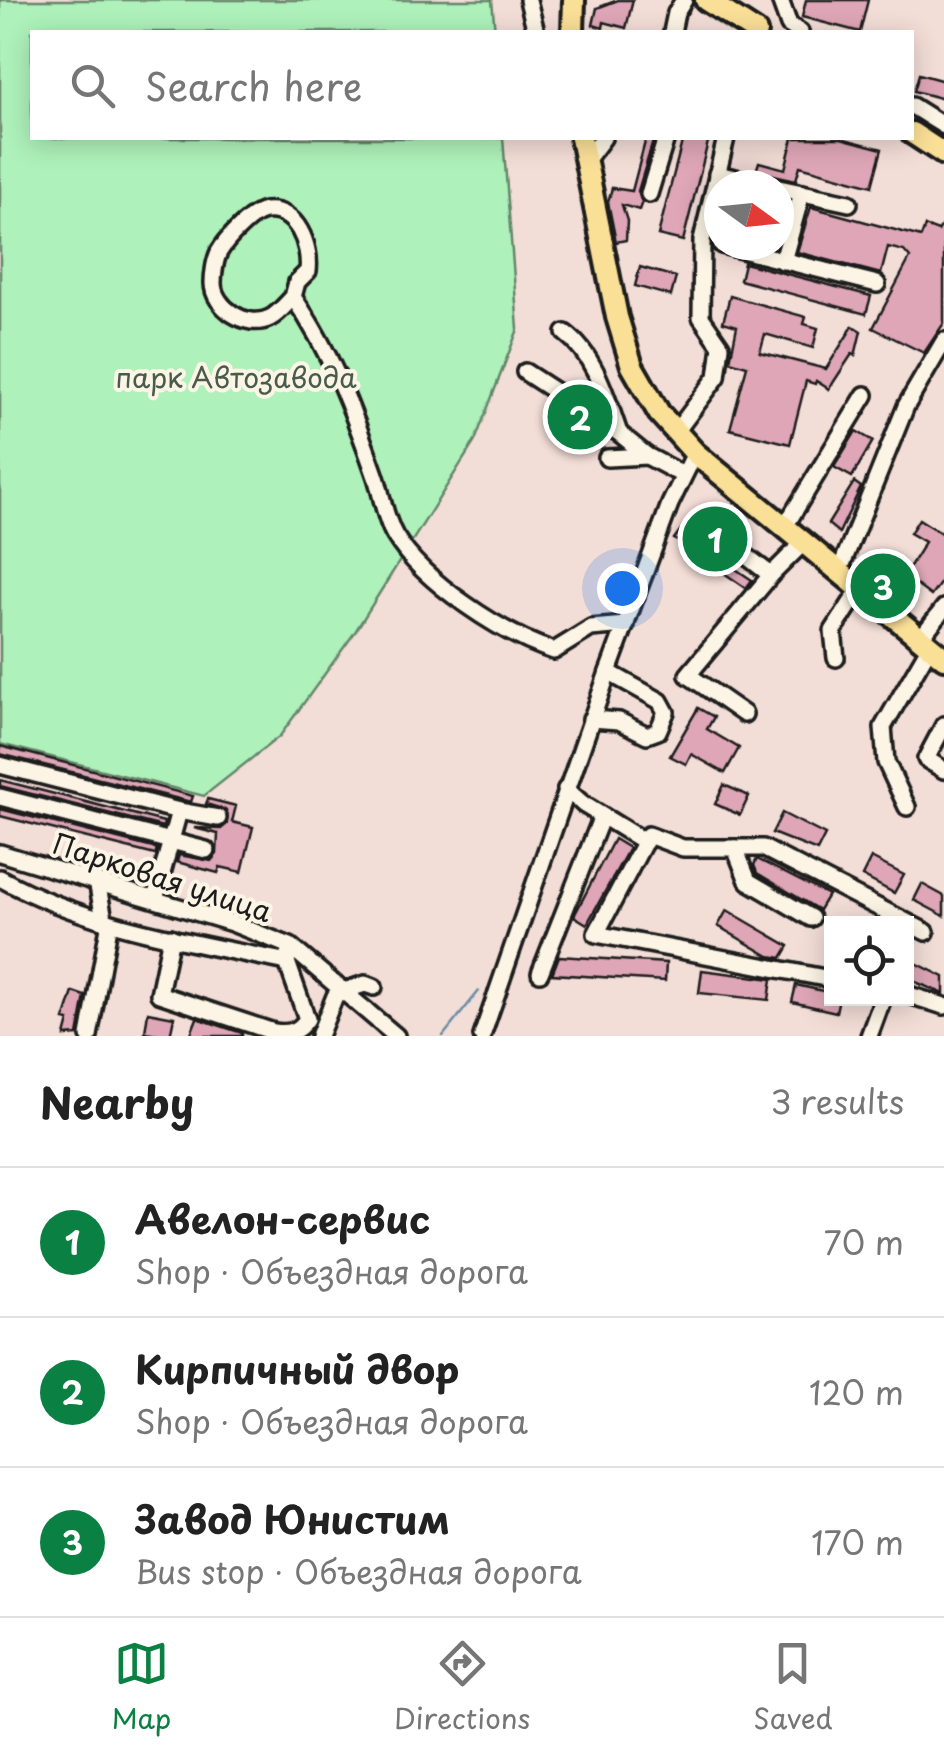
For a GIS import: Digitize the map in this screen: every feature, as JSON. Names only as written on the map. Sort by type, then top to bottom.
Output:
[{"type":"main road","points":[[572,30],[574,0]]},
{"type":"main road","points":[[706,0],[753,30]]},
{"type":"main road","points":[[914,134],[944,154]]},
{"type":"main road","points":[[581,140],[618,317],[632,366],[645,393],[695,453],[931,648]]},
{"type":"street","points":[[528,0],[536,30]]},
{"type":"street","points":[[672,30],[684,0]]},
{"type":"street","points":[[780,0],[789,25],[797,30]]},
{"type":"street","points":[[914,107],[944,126]]},
{"type":"street","points":[[584,162],[600,140]]},
{"type":"street","points":[[650,194],[665,140]]},
{"type":"street","points":[[718,170],[726,140]]},
{"type":"street","points":[[794,191],[849,204]]},
{"type":"street","points":[[794,221],[802,193]]},
{"type":"street","points":[[266,210],[280,213],[294,223],[309,246],[308,271],[298,282],[293,297],[269,319],[254,322],[240,318],[218,300],[213,288],[219,252],[255,214],[266,210]]},
{"type":"street","points":[[675,433],[717,377],[721,346],[701,318],[704,231]]},
{"type":"street","points":[[783,260],[877,284]]},
{"type":"street","points":[[293,297],[317,332],[336,372],[394,534],[425,573],[521,640],[554,651],[592,628],[626,625]]},
{"type":"street","points":[[565,333],[578,342],[595,373],[619,433]]},
{"type":"street","points":[[838,572],[906,406],[944,341]]},
{"type":"street","points":[[524,372],[619,433],[647,456],[682,475]]},
{"type":"street","points":[[784,528],[864,396]]},
{"type":"street","points":[[482,1036],[608,672],[682,475],[695,453]]},
{"type":"street","points":[[607,458],[647,456]]},
{"type":"street","points":[[706,525],[771,576]]},
{"type":"street","points":[[744,714],[688,675],[803,543]]},
{"type":"street","points":[[836,658],[833,630],[860,590]]},
{"type":"street","points":[[907,807],[886,762],[883,726],[931,648],[944,608]]},
{"type":"street","points":[[591,719],[619,722],[647,735],[658,731],[666,712],[660,701],[608,672]]},
{"type":"street","points":[[944,725],[926,759],[944,770]]},
{"type":"street","points":[[0,765],[218,818]]},
{"type":"street","points":[[566,789],[645,842]]},
{"type":"street","points":[[0,797],[206,850]]},
{"type":"street","points":[[154,899],[178,811]]},
{"type":"street","points":[[540,973],[602,816]]},
{"type":"street","points":[[824,978],[596,934],[648,835],[683,848],[763,848],[926,932]]},
{"type":"street","points":[[735,848],[748,881],[811,918]]},
{"type":"street","name":"Парковая улица","points":[[0,853],[232,923],[290,946],[396,1036]]},
{"type":"street","points":[[0,878],[40,900],[171,938],[288,958],[307,1019],[299,1030],[287,1034],[274,1032],[159,994],[171,938]]},
{"type":"street","points":[[89,1036],[109,927],[97,881]]},
{"type":"street","points":[[319,1036],[335,996],[365,984],[374,987]]},
{"type":"street","points":[[914,997],[944,1006]]},
{"type":"street","points":[[869,1036],[880,1006]]},
{"type":"green space","name":"парк Автозавода","points":[[0,0],[492,0],[495,30],[30,30],[30,140],[503,140],[518,329],[475,441],[355,632],[280,736],[204,796],[0,744]]},
{"type":"building","points":[[618,0],[633,0],[626,28],[604,22],[603,28],[593,25],[597,8]]},
{"type":"building","points":[[806,0],[868,0],[860,30],[802,17]]},
{"type":"building","points":[[919,74],[944,81],[944,99],[914,91]]},
{"type":"building","points":[[645,140],[653,140],[638,191],[642,202],[639,210],[622,205],[627,221],[626,240],[616,242],[608,202],[612,188],[632,191]]},
{"type":"building","points":[[682,140],[708,140],[683,241],[658,235]]},
{"type":"building","points":[[792,140],[848,140],[882,149],[872,186],[800,166],[796,180],[794,170],[756,170],[759,162],[785,169]]},
{"type":"building","points":[[811,207],[921,237],[925,226],[938,231],[944,222],[944,323],[924,353],[873,328],[910,258],[904,251],[888,247],[881,274],[797,252]]},
{"type":"building","points":[[744,263],[871,296],[866,314],[740,280]]},
{"type":"building","points":[[640,267],[676,277],[671,296],[635,286]]},
{"type":"building","points":[[730,296],[806,317],[804,324],[818,328],[813,348],[765,334],[760,352],[826,369],[853,326],[861,331],[855,356],[852,354],[829,389],[816,381],[806,381],[790,444],[730,429],[747,366],[730,361],[737,326],[723,322]]},
{"type":"building","points":[[856,431],[873,441],[852,477],[834,467]]},
{"type":"building","points":[[854,482],[861,487],[839,533],[828,524]]},
{"type":"building","points":[[919,519],[944,535],[944,578],[931,596],[904,576],[925,542],[910,533]]},
{"type":"building","points":[[685,524],[705,538],[700,545],[752,580],[746,588],[674,539]]},
{"type":"building","points":[[698,708],[714,717],[707,729],[739,748],[725,773],[691,754],[686,764],[670,756]]},
{"type":"building","points":[[0,746],[193,796],[191,802],[0,754]]},
{"type":"building","points":[[0,780],[164,822],[163,827],[0,786]]},
{"type":"building","points":[[724,785],[749,796],[740,815],[715,804]]},
{"type":"building","points":[[208,799],[236,806],[232,822],[253,827],[242,872],[220,867],[218,873],[177,862],[179,855],[211,861],[217,854],[218,834],[194,828],[221,829],[227,824],[226,810],[206,804]]},
{"type":"building","points":[[0,809],[157,849],[155,855],[0,816]]},
{"type":"building","points":[[782,813],[825,835],[817,851],[772,833]]},
{"type":"building","points":[[614,839],[629,848],[587,924],[574,916]]},
{"type":"building","points":[[871,858],[904,875],[894,893],[862,876]]},
{"type":"building","points":[[757,859],[828,895],[819,910],[757,873]]},
{"type":"building","points":[[922,884],[944,896],[944,916],[914,900]]},
{"type":"building","points":[[727,910],[789,946],[782,958],[769,956],[718,926]]},
{"type":"building","points":[[559,956],[666,963],[665,981],[552,974]]},
{"type":"building","points":[[914,962],[944,977],[944,994],[914,981]]},
{"type":"building","points":[[702,970],[772,979],[769,1000],[699,993]]},
{"type":"building","points":[[796,985],[824,991],[824,1006],[837,1006],[836,1012],[792,1002]]},
{"type":"building","points":[[73,992],[85,996],[78,1035],[65,1036],[69,1021],[64,1020]]},
{"type":"building","points":[[148,1012],[174,1017],[170,1036],[145,1032]]},
{"type":"building","points":[[197,1018],[242,1033],[242,1036],[190,1036]]},
{"type":"waterway","points":[[443,1036],[479,991]]},
{"type":"place","name":"Кирпичный двор","points":[[580,417]]},
{"type":"place","name":"Авелон-сервис","points":[[715,539]]},
{"type":"place","name":"Завод Юнистим","points":[[883,586]]}]
